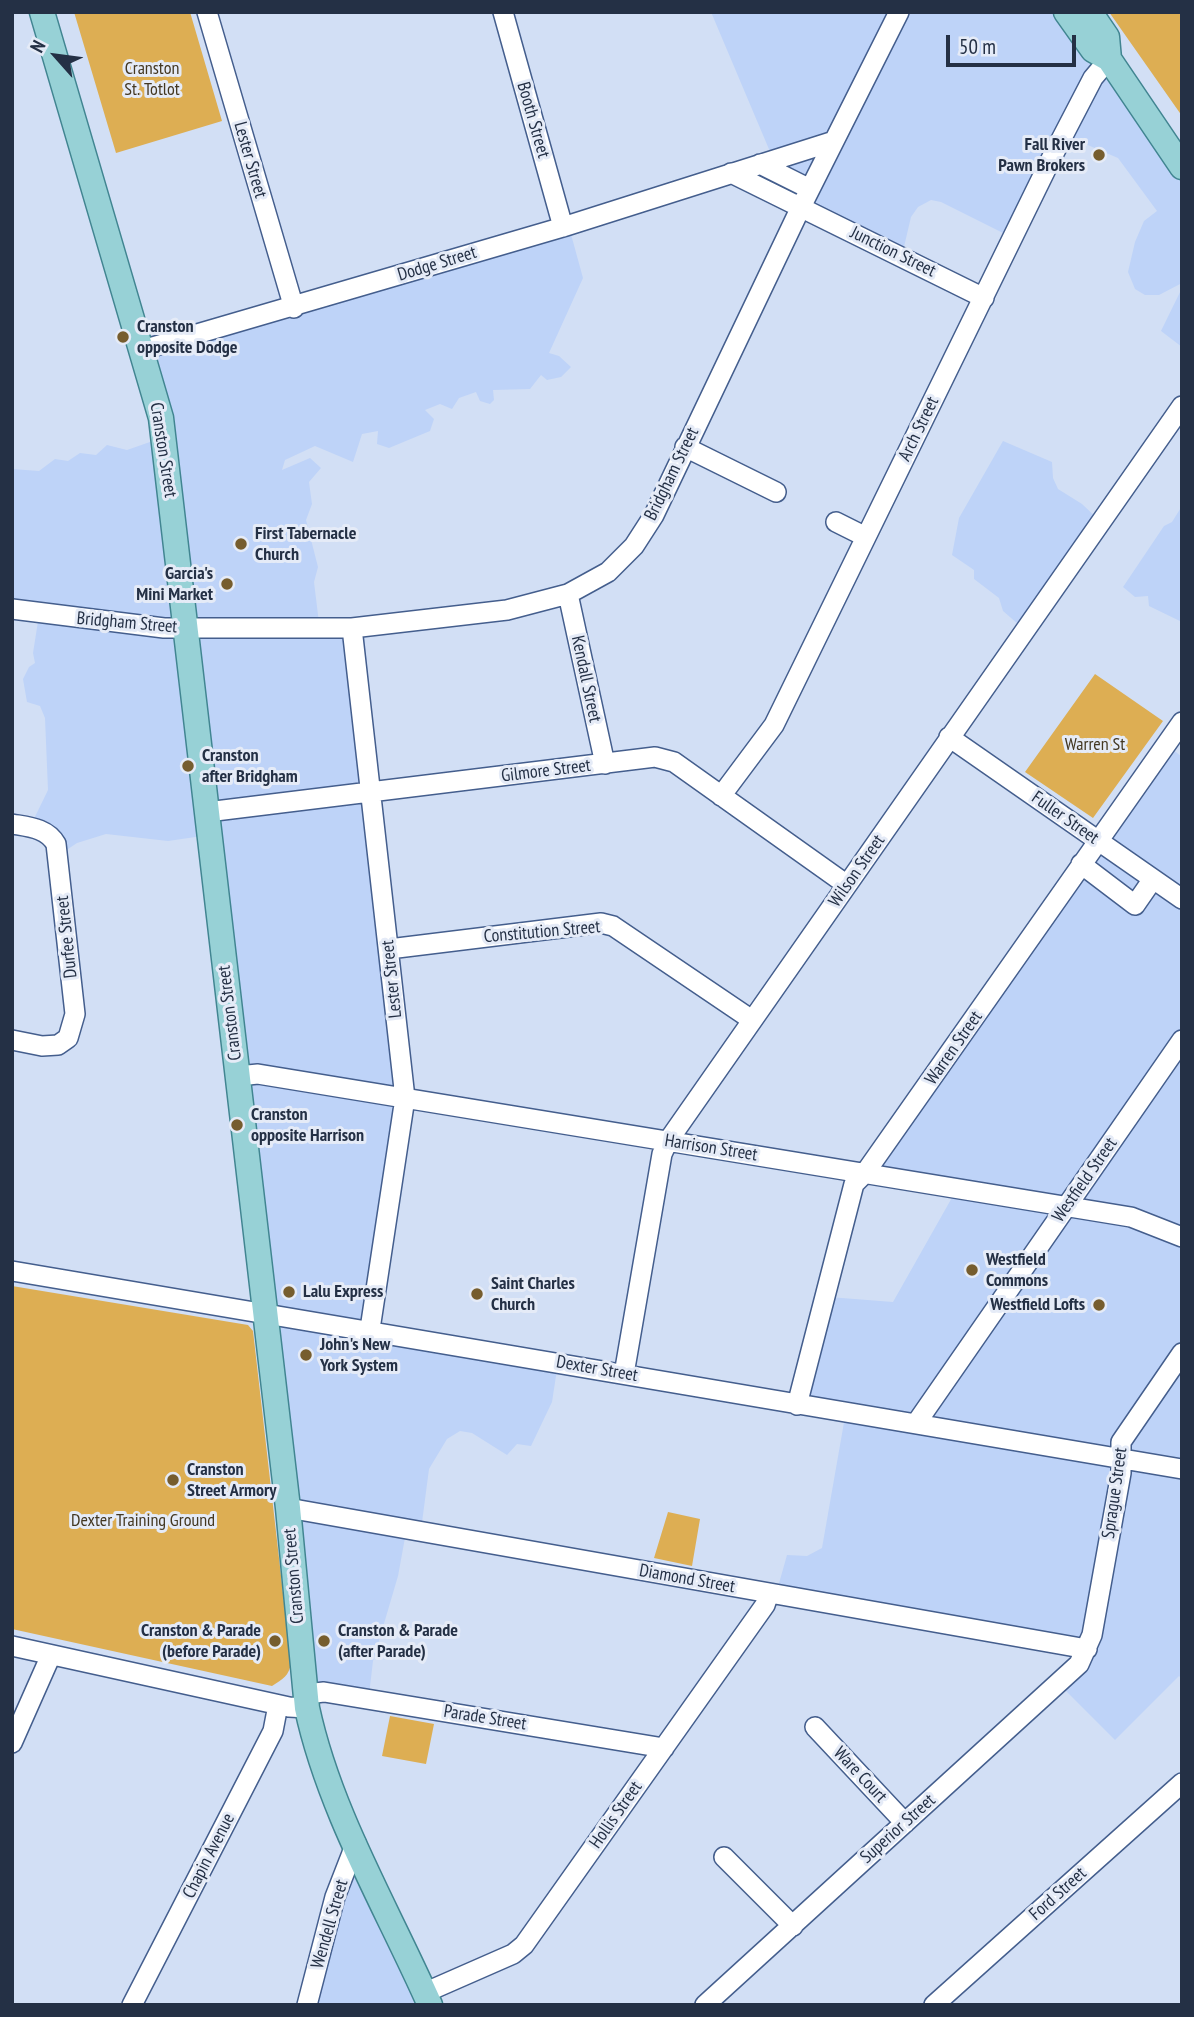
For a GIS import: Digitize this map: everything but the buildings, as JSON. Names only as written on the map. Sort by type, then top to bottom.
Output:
[{"type":"main road","name":"Cranston Street","points":[[42,12],[161,418],[288,1508],[306,1701],[313,1738],[356,1843],[427,1999]]},
{"type":"main road","points":[[1066,12],[1093,50],[1110,59]]},
{"type":"main road","points":[[1090,12],[1107,37],[1110,59],[1182,167]]},
{"type":"street","name":"Lester Street","points":[[207,12],[294,308]]},
{"type":"street","name":"Booth Street","points":[[503,12],[564,227]]},
{"type":"street","name":"Bridgham Street","points":[[12,609],[184,628],[352,628],[508,610],[568,594],[608,572],[634,546],[654,515],[800,209],[899,12]]},
{"type":"street","name":"Arch Street","points":[[721,796],[775,725],[1093,78],[1110,59]]},
{"type":"street","name":"Dodge Street","points":[[142,350],[294,308],[564,227],[834,141]]},
{"type":"street","points":[[760,164],[810,189]]},
{"type":"street","points":[[731,173],[800,209]]},
{"type":"street","name":"Junction Street","points":[[800,209],[984,298]]},
{"type":"street","name":"Wilson Street","points":[[624,1374],[642,1257],[662,1154],[668,1141],[1182,406]]},
{"type":"street","points":[[685,447],[776,492]]},
{"type":"street","points":[[836,522],[866,537]]},
{"type":"street","name":"Kendall Street","points":[[568,594],[605,764]]},
{"type":"street","name":"Lester Street","points":[[352,628],[405,1098],[370,1329]]},
{"type":"street","name":"Warren Street","points":[[797,1405],[830,1307],[854,1184],[865,1173],[1182,722]]},
{"type":"street","name":"Fuller Street","points":[[949,737],[1182,899]]},
{"type":"street","name":"Gilmore Street","points":[[207,812],[655,757],[667,759],[847,885]]},
{"type":"street","name":"Durfee Street","points":[[12,824],[41,830],[51,836],[59,854],[75,1014],[68,1038],[58,1045],[42,1046],[12,1040]]},
{"type":"street","points":[[1082,864],[1135,905],[1153,879]]},
{"type":"street","name":"Constitution Street","points":[[389,949],[601,923],[613,926],[751,1020]]},
{"type":"street","name":"Westfield Street","points":[[917,1422],[1182,1040]]},
{"type":"street","name":"Harrison Street","points":[[238,1076],[258,1074],[1068,1206],[1131,1217],[1182,1237]]},
{"type":"street","name":"Dexter Street","points":[[12,1271],[370,1329],[797,1405],[878,1409],[917,1422],[1182,1469]]},
{"type":"street","name":"Sprague Street","points":[[1087,1649],[1093,1634],[1121,1473],[1121,1442],[1182,1353]]},
{"type":"street","name":"Diamond Street","points":[[288,1508],[1087,1649]]},
{"type":"street","name":"Hollis Street","points":[[427,1999],[513,1954],[524,1945],[765,1605],[769,1593]]},
{"type":"street","name":"Parade Street","points":[[12,1646],[278,1705],[306,1701],[324,1692],[664,1748]]},
{"type":"street","name":"Superior Street","points":[[705,2005],[1079,1664],[1087,1649]]},
{"type":"street","points":[[12,1743],[51,1655]]},
{"type":"street","name":"Chapin Avenue","points":[[132,2005],[273,1731],[278,1705]]},
{"type":"street","name":"Ware Court","points":[[816,1727],[905,1823]]},
{"type":"street","name":"Ford Street","points":[[934,2005],[1182,1783]]},
{"type":"street","name":"Wendell Street","points":[[307,2005],[335,1896],[356,1843]]},
{"type":"street","points":[[724,1857],[793,1926]]},
{"type":"shaded area","points":[[711,12],[1084,12],[1182,153],[1182,283],[1159,295],[1145,295],[1135,289],[1128,272],[1135,242],[1144,221],[1157,211],[1118,158],[1069,137],[1015,239],[941,202],[931,200],[918,207],[911,217],[903,251],[738,176],[771,154]]},
{"type":"shaded area","points":[[569,227],[583,278],[549,353],[559,356],[571,367],[561,377],[547,380],[541,375],[530,389],[493,390],[494,400],[490,404],[480,401],[476,392],[459,398],[452,409],[440,404],[425,410],[434,419],[430,431],[389,448],[377,444],[378,431],[362,434],[353,462],[315,446],[285,460],[282,470],[310,458],[321,468],[309,482],[312,504],[306,520],[318,567],[314,582],[319,623],[364,634],[410,1095],[377,1326],[558,1363],[552,1402],[531,1446],[517,1444],[507,1455],[472,1433],[460,1431],[447,1439],[429,1469],[421,1530],[406,1532],[398,1576],[373,1661],[369,1695],[314,1693],[216,834],[168,841],[106,834],[77,843],[65,851],[31,825],[48,790],[45,718],[40,706],[27,702],[23,679],[29,667],[35,663],[33,653],[39,615],[12,609],[12,469],[39,471],[55,459],[68,461],[80,453],[96,455],[107,445],[127,450],[170,435],[154,359],[156,353]]},
{"type":"shaded area","points":[[1182,288],[1182,347],[1161,331]]},
{"type":"shaded area","points":[[1003,441],[1052,462],[1053,478],[1058,489],[1082,504],[1100,521],[1025,630],[1003,611],[999,598],[974,579],[974,570],[952,555],[959,518]]},
{"type":"shaded area","points":[[1182,506],[1182,622],[1149,606],[1148,596],[1135,597],[1123,587],[1164,526],[1172,522]]},
{"type":"shaded area","points":[[1171,748],[1182,757],[1182,1679],[1179,1676],[1115,1740],[1061,1686],[1087,1659],[776,1594],[787,1555],[807,1556],[822,1548],[846,1411],[801,1403],[829,1297],[893,1302],[958,1187],[870,1170]]},
{"type":"shaded area","points":[[357,1848],[435,2005],[306,2005]]},
{"type":"green space","name":"Cranston St. Totlot","points":[[74,12],[190,12],[222,121],[116,153]]},
{"type":"green space","points":[[1109,12],[1182,12],[1182,116]]},
{"type":"green space","name":"Warren St","points":[[1095,674],[1163,721],[1093,818],[1025,772]]},
{"type":"green space","name":"Dexter Training Ground","points":[[12,1286],[248,1325],[253,1331],[291,1663],[287,1674],[272,1686],[12,1629]]},
{"type":"green space","points":[[668,1512],[700,1519],[692,1566],[654,1558]]},
{"type":"green space","points":[[390,1716],[434,1724],[426,1764],[382,1756]]},
{"type":"place","name":"Fall River Pawn Brokers","points":[[1099,155]]},
{"type":"place","name":"Cranston opposite Dodge","points":[[123,337]]},
{"type":"place","name":"First Tabernacle Church","points":[[241,544]]},
{"type":"place","name":"Garcia's Mini Market","points":[[227,584]]},
{"type":"place","name":"Cranston after Bridgham","points":[[188,766]]},
{"type":"place","name":"Cranston opposite Harrison","points":[[237,1125]]},
{"type":"place","name":"Westfield Commons","points":[[972,1270]]},
{"type":"place","name":"Lalu Express","points":[[289,1292]]},
{"type":"place","name":"Saint Charles Church","points":[[477,1294]]},
{"type":"place","name":"Westfield Lofts","points":[[1099,1305]]},
{"type":"place","name":"John's New York System","points":[[306,1355]]},
{"type":"place","name":"Cranston Street Armory","points":[[173,1480]]},
{"type":"place","name":"Cranston & Parade (before Parade)","points":[[275,1641]]},
{"type":"place","name":"Cranston & Parade (after Parade)","points":[[324,1641]]}]
